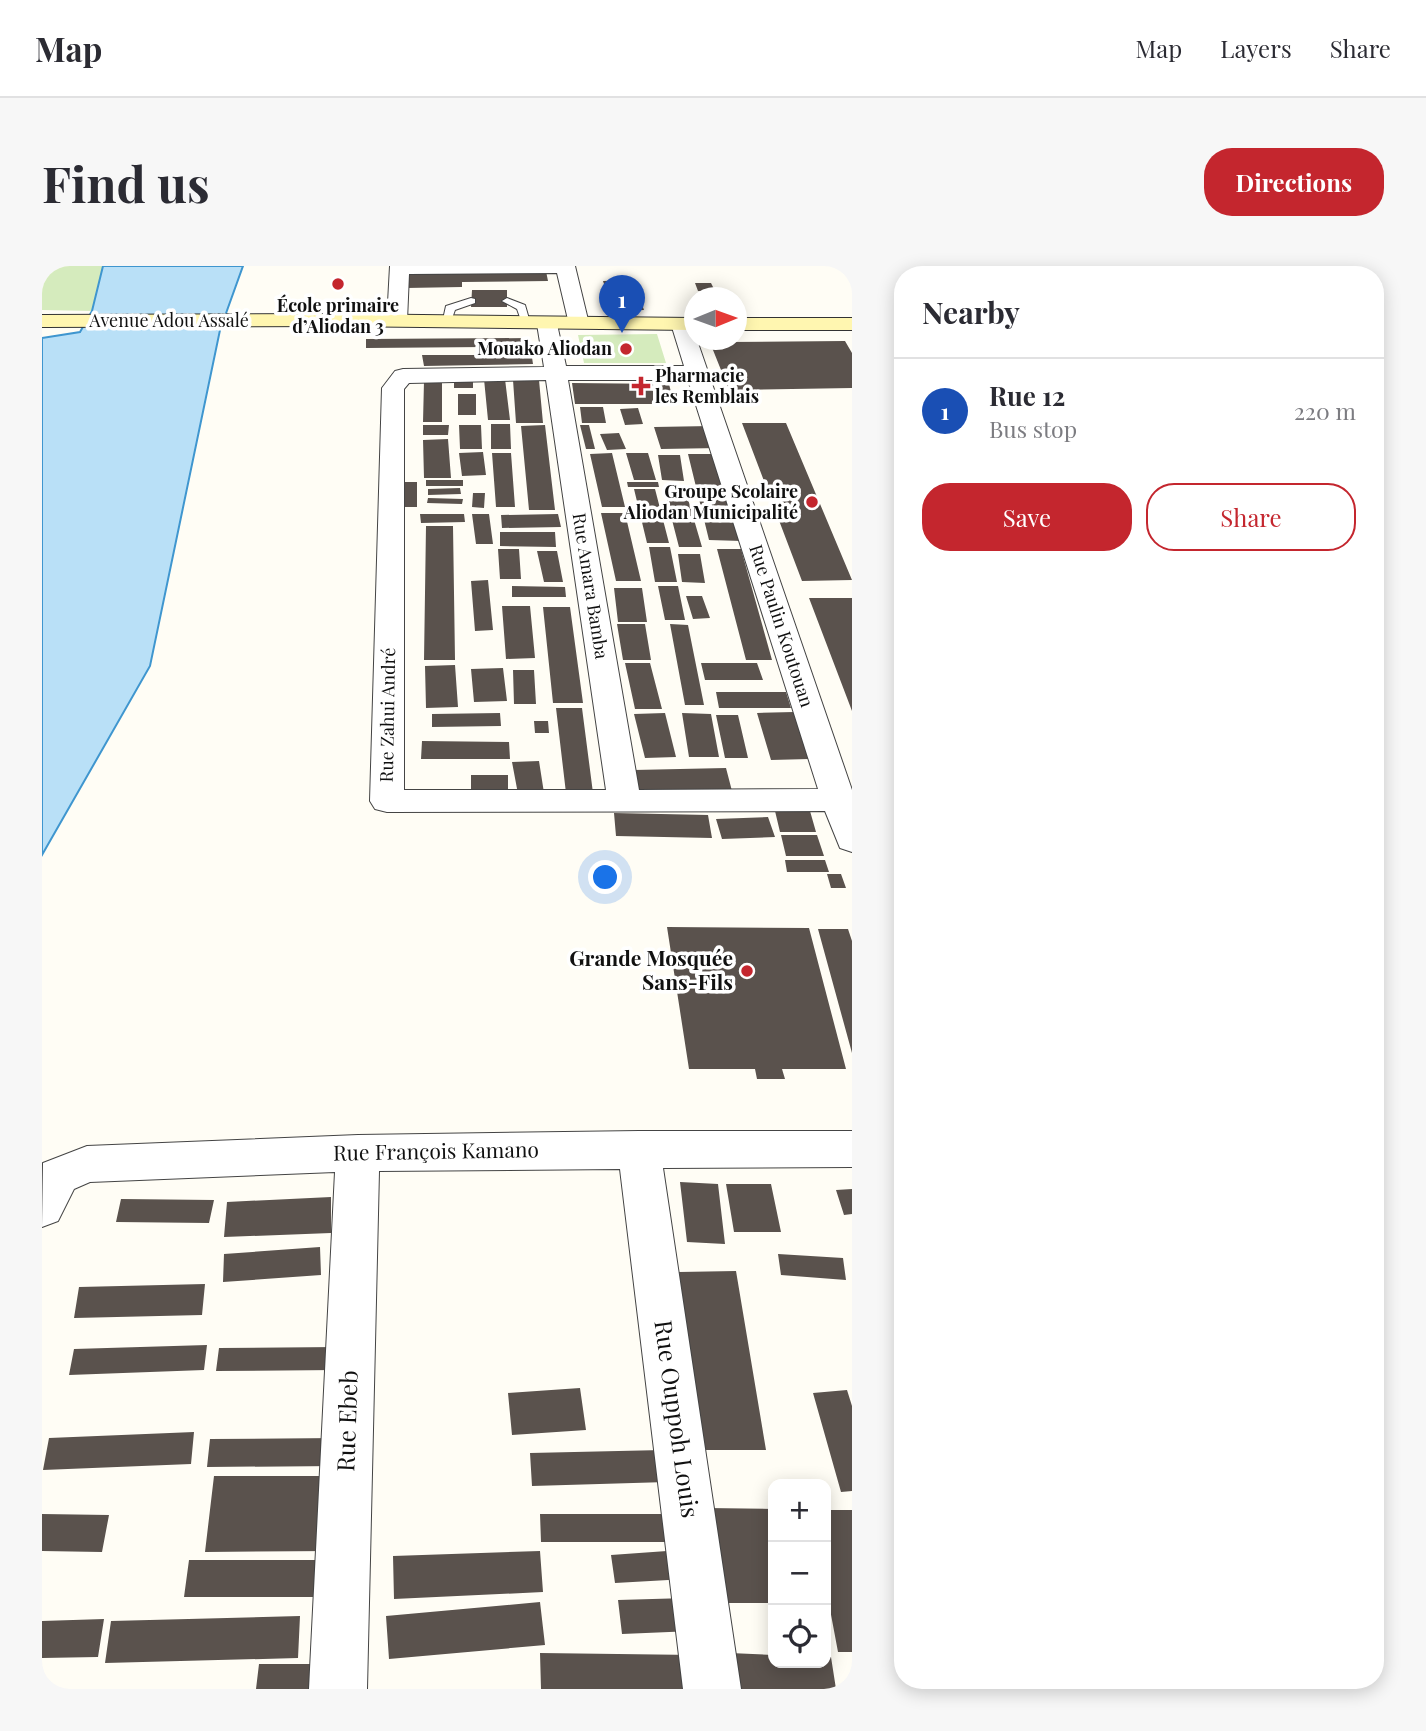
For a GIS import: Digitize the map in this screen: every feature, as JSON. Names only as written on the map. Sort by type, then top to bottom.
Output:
[{"type":"street","points":[[397,321],[400,267],[565,267],[579,324]]},
{"type":"street","name":"Avenue Adou Assalé","points":[[42,321],[334,320],[684,324]]},
{"type":"street","name":"Rue Amara Bamba","points":[[538,324],[556,373],[624,800]]},
{"type":"street","points":[[747,324],[852,324]]},
{"type":"street","name":"Rue Paulin Koutouan","points":[[693,350],[697,373],[852,840]]},
{"type":"street","points":[[556,373],[697,373]]},
{"type":"street","name":"Rue Zahui André","points":[[556,373],[403,376],[393,388],[387,801],[839,800]]},
{"type":"street","name":"Rue Ouppoh Louis","points":[[639,1149],[712,1689]]},
{"type":"street","name":"Rue François Kamano","points":[[42,1208],[58,1176],[87,1164],[358,1153],[852,1149]]},
{"type":"street","name":"Rue Ebeb","points":[[338,1689],[358,1153]]},
{"type":"lane","points":[[446,322],[450,308],[471,301]]},
{"type":"lane","points":[[507,301],[521,307],[538,324]]},
{"type":"green space","points":[[42,266],[103,266],[92,311],[42,310]]},
{"type":"green space","points":[[657,334],[666,363],[584,363],[578,335]]},
{"type":"water","points":[[103,266],[243,266],[220,330],[150,666],[42,855],[42,338],[80,332],[92,311]]},
{"type":"building","points":[[546,271],[548,281],[462,282],[462,287],[406,288],[406,272]]},
{"type":"building","points":[[633,280],[644,310],[613,311],[603,281]]},
{"type":"building","points":[[695,283],[711,283],[713,287],[696,287]]},
{"type":"building","points":[[472,290],[507,290],[507,307],[471,307]]},
{"type":"building","points":[[529,338],[533,364],[424,366],[422,355],[487,355],[486,347],[366,348],[366,339]]},
{"type":"building","points":[[845,341],[852,353],[852,388],[729,390],[713,350],[747,350],[747,342]]},
{"type":"building","points":[[454,379],[473,379],[473,388],[454,388]]},
{"type":"building","points":[[484,379],[505,379],[510,420],[488,420]]},
{"type":"building","points":[[442,380],[442,422],[423,422],[424,381]]},
{"type":"building","points":[[513,380],[539,380],[543,423],[516,423]]},
{"type":"building","points":[[572,383],[669,384],[674,404],[575,404]]},
{"type":"building","points":[[458,394],[476,394],[476,415],[458,415]]},
{"type":"building","points":[[580,407],[603,407],[606,423],[582,423]]},
{"type":"building","points":[[638,408],[643,424],[625,425],[620,409]]},
{"type":"building","points":[[742,423],[786,423],[852,580],[802,581]]},
{"type":"building","points":[[491,424],[510,424],[511,449],[491,449]]},
{"type":"building","points":[[423,425],[449,425],[448,435],[423,435]]},
{"type":"building","points":[[459,425],[481,425],[482,449],[460,449]]},
{"type":"building","points":[[545,425],[555,510],[529,510],[521,426]]},
{"type":"building","points":[[580,425],[589,425],[595,449],[586,449]]},
{"type":"building","points":[[711,426],[719,448],[661,449],[654,427]]},
{"type":"building","points":[[619,433],[626,449],[607,450],[600,434]]},
{"type":"building","points":[[448,439],[451,478],[424,478],[423,440]]},
{"type":"building","points":[[483,452],[486,475],[462,476],[459,453]]},
{"type":"building","points":[[492,453],[511,453],[515,507],[496,507]]},
{"type":"building","points":[[612,453],[625,507],[602,507],[590,454]]},
{"type":"building","points":[[626,453],[648,453],[656,480],[634,480]]},
{"type":"building","points":[[688,454],[719,454],[742,541],[709,540]]},
{"type":"building","points":[[658,455],[680,455],[684,481],[662,480]]},
{"type":"building","points":[[426,480],[463,480],[463,486],[426,486]]},
{"type":"building","points":[[405,482],[417,482],[417,507],[405,507]]},
{"type":"building","points":[[627,482],[658,482],[659,487],[628,487]]},
{"type":"building","points":[[460,488],[461,494],[428,495],[428,489]]},
{"type":"building","points":[[634,489],[655,489],[669,543],[647,543]]},
{"type":"building","points":[[664,489],[685,489],[702,547],[679,547]]},
{"type":"building","points":[[473,493],[485,493],[484,508],[472,507]]},
{"type":"building","points":[[428,498],[463,499],[462,504],[427,503]]},
{"type":"building","points":[[601,513],[625,513],[641,581],[616,581]]},
{"type":"building","points":[[420,514],[464,514],[465,522],[421,523]]},
{"type":"building","points":[[472,514],[489,514],[493,544],[476,544]]},
{"type":"building","points":[[558,514],[561,527],[502,528],[501,515]]},
{"type":"building","points":[[426,526],[453,526],[455,660],[424,660]]},
{"type":"building","points":[[500,532],[555,532],[556,547],[500,546]]},
{"type":"building","points":[[649,547],[670,547],[677,582],[655,582]]},
{"type":"building","points":[[498,549],[519,549],[521,579],[500,579]]},
{"type":"building","points":[[717,549],[741,549],[772,660],[746,660]]},
{"type":"building","points":[[537,551],[557,551],[563,582],[544,582]]},
{"type":"building","points":[[678,554],[700,554],[705,583],[682,582]]},
{"type":"building","points":[[488,580],[493,630],[475,631],[471,581]]},
{"type":"building","points":[[512,586],[565,587],[566,597],[512,597]]},
{"type":"building","points":[[658,586],[678,586],[685,620],[665,620]]},
{"type":"building","points":[[614,588],[642,588],[647,622],[618,622]]},
{"type":"building","points":[[686,596],[702,596],[710,618],[693,619]]},
{"type":"building","points":[[809,598],[852,598],[852,711]]},
{"type":"building","points":[[502,606],[530,606],[535,658],[506,659]]},
{"type":"building","points":[[543,607],[570,607],[583,703],[553,703]]},
{"type":"building","points":[[617,624],[645,624],[651,660],[623,660]]},
{"type":"building","points":[[670,624],[688,625],[704,705],[685,705]]},
{"type":"building","points":[[625,663],[650,663],[662,709],[635,709]]},
{"type":"building","points":[[701,663],[757,663],[763,680],[705,680]]},
{"type":"building","points":[[455,665],[458,707],[426,708],[425,666]]},
{"type":"building","points":[[503,668],[507,701],[474,702],[471,669]]},
{"type":"building","points":[[513,670],[534,670],[536,704],[514,704]]},
{"type":"building","points":[[716,692],[786,692],[791,708],[719,708]]},
{"type":"building","points":[[556,708],[582,708],[593,793],[566,793]]},
{"type":"building","points":[[794,712],[809,759],[771,760],[757,713]]},
{"type":"building","points":[[500,713],[501,726],[432,727],[432,714]]},
{"type":"building","points":[[665,713],[676,757],[645,758],[634,714]]},
{"type":"building","points":[[682,713],[711,714],[719,757],[689,757]]},
{"type":"building","points":[[716,715],[738,715],[748,758],[725,758]]},
{"type":"building","points":[[534,721],[548,721],[549,733],[535,733]]},
{"type":"building","points":[[422,741],[509,742],[510,759],[421,759]]},
{"type":"building","points":[[539,761],[544,793],[518,794],[512,762]]},
{"type":"building","points":[[726,768],[732,791],[639,792],[634,770]]},
{"type":"building","points":[[471,775],[508,775],[508,790],[471,790]]},
{"type":"building","points":[[775,811],[810,811],[816,832],[780,832]]},
{"type":"building","points":[[614,813],[708,815],[712,838],[616,836]]},
{"type":"building","points":[[768,817],[775,837],[722,839],[716,819]]},
{"type":"building","points":[[781,835],[817,835],[824,856],[786,856]]},
{"type":"building","points":[[785,860],[825,860],[829,872],[787,872]]},
{"type":"building","points":[[827,874],[841,874],[846,888],[831,888]]},
{"type":"building","name":"Grande Mosquée Sans-Fils","points":[[667,927],[809,928],[846,1069],[782,1069],[785,1079],[757,1079],[755,1069],[689,1069]]},
{"type":"building","points":[[818,929],[848,929],[852,941],[852,1053]]},
{"type":"building","points":[[680,1182],[718,1184],[725,1244],[687,1242]]},
{"type":"building","points":[[726,1184],[771,1184],[781,1232],[734,1232]]},
{"type":"building","points":[[852,1189],[852,1214],[844,1215],[836,1190]]},
{"type":"building","points":[[331,1197],[331,1233],[224,1237],[227,1202]]},
{"type":"building","points":[[121,1199],[214,1200],[209,1223],[116,1222]]},
{"type":"building","points":[[320,1247],[321,1275],[223,1282],[224,1254]]},
{"type":"building","points":[[778,1254],[843,1258],[846,1280],[781,1275]]},
{"type":"building","points":[[736,1271],[766,1450],[704,1450],[679,1272]]},
{"type":"building","points":[[205,1284],[202,1315],[74,1318],[79,1287]]},
{"type":"building","points":[[207,1345],[204,1370],[69,1375],[74,1349]]},
{"type":"building","points":[[338,1347],[337,1370],[216,1371],[219,1348]]},
{"type":"building","points":[[580,1388],[586,1430],[512,1435],[508,1393]]},
{"type":"building","points":[[847,1390],[852,1406],[852,1491],[841,1492],[813,1393]]},
{"type":"building","points":[[194,1432],[191,1464],[43,1470],[49,1438]]},
{"type":"building","points":[[338,1438],[337,1466],[207,1467],[210,1439]]},
{"type":"building","points":[[663,1450],[667,1482],[532,1486],[530,1453]]},
{"type":"building","points":[[214,1476],[337,1476],[333,1551],[205,1552]]},
{"type":"building","points":[[706,1508],[768,1509],[768,1603],[718,1603]]},
{"type":"building","points":[[831,1510],[852,1510],[852,1652],[838,1652],[831,1615]]},
{"type":"building","points":[[42,1514],[109,1515],[102,1552],[42,1551]]},
{"type":"building","points":[[540,1514],[667,1514],[671,1542],[541,1542]]},
{"type":"building","points":[[681,1550],[686,1579],[615,1583],[611,1555]]},
{"type":"building","points":[[540,1551],[543,1592],[394,1599],[393,1556]]},
{"type":"building","points":[[189,1560],[321,1560],[319,1597],[184,1597]]},
{"type":"building","points":[[687,1598],[693,1631],[622,1634],[618,1600]]},
{"type":"building","points":[[540,1602],[545,1645],[389,1659],[386,1616]]},
{"type":"building","points":[[300,1616],[298,1658],[105,1663],[111,1621]]},
{"type":"building","points":[[104,1619],[98,1657],[42,1658],[42,1621]]},
{"type":"building","points":[[540,1653],[695,1655],[699,1689],[541,1689]]},
{"type":"building","points":[[730,1653],[768,1655],[768,1668],[831,1668],[831,1657],[836,1689],[733,1689]]},
{"type":"building","points":[[259,1664],[323,1664],[321,1689],[256,1689]]},
{"type":"place","name":"École primaire d’Aliodan 3","points":[[338,284]]},
{"type":"place","name":"Rue 12","points":[[622,333]]},
{"type":"place","name":"Mouako Aliodan","points":[[626,349]]},
{"type":"place","name":"Pharmacie les Remblais","points":[[641,386]]},
{"type":"place","name":"Groupe Scolaire Aliodan Municipalité","points":[[812,502]]},
{"type":"place","name":"Grande Mosquée Sans-Fils","points":[[747,971]]}]
